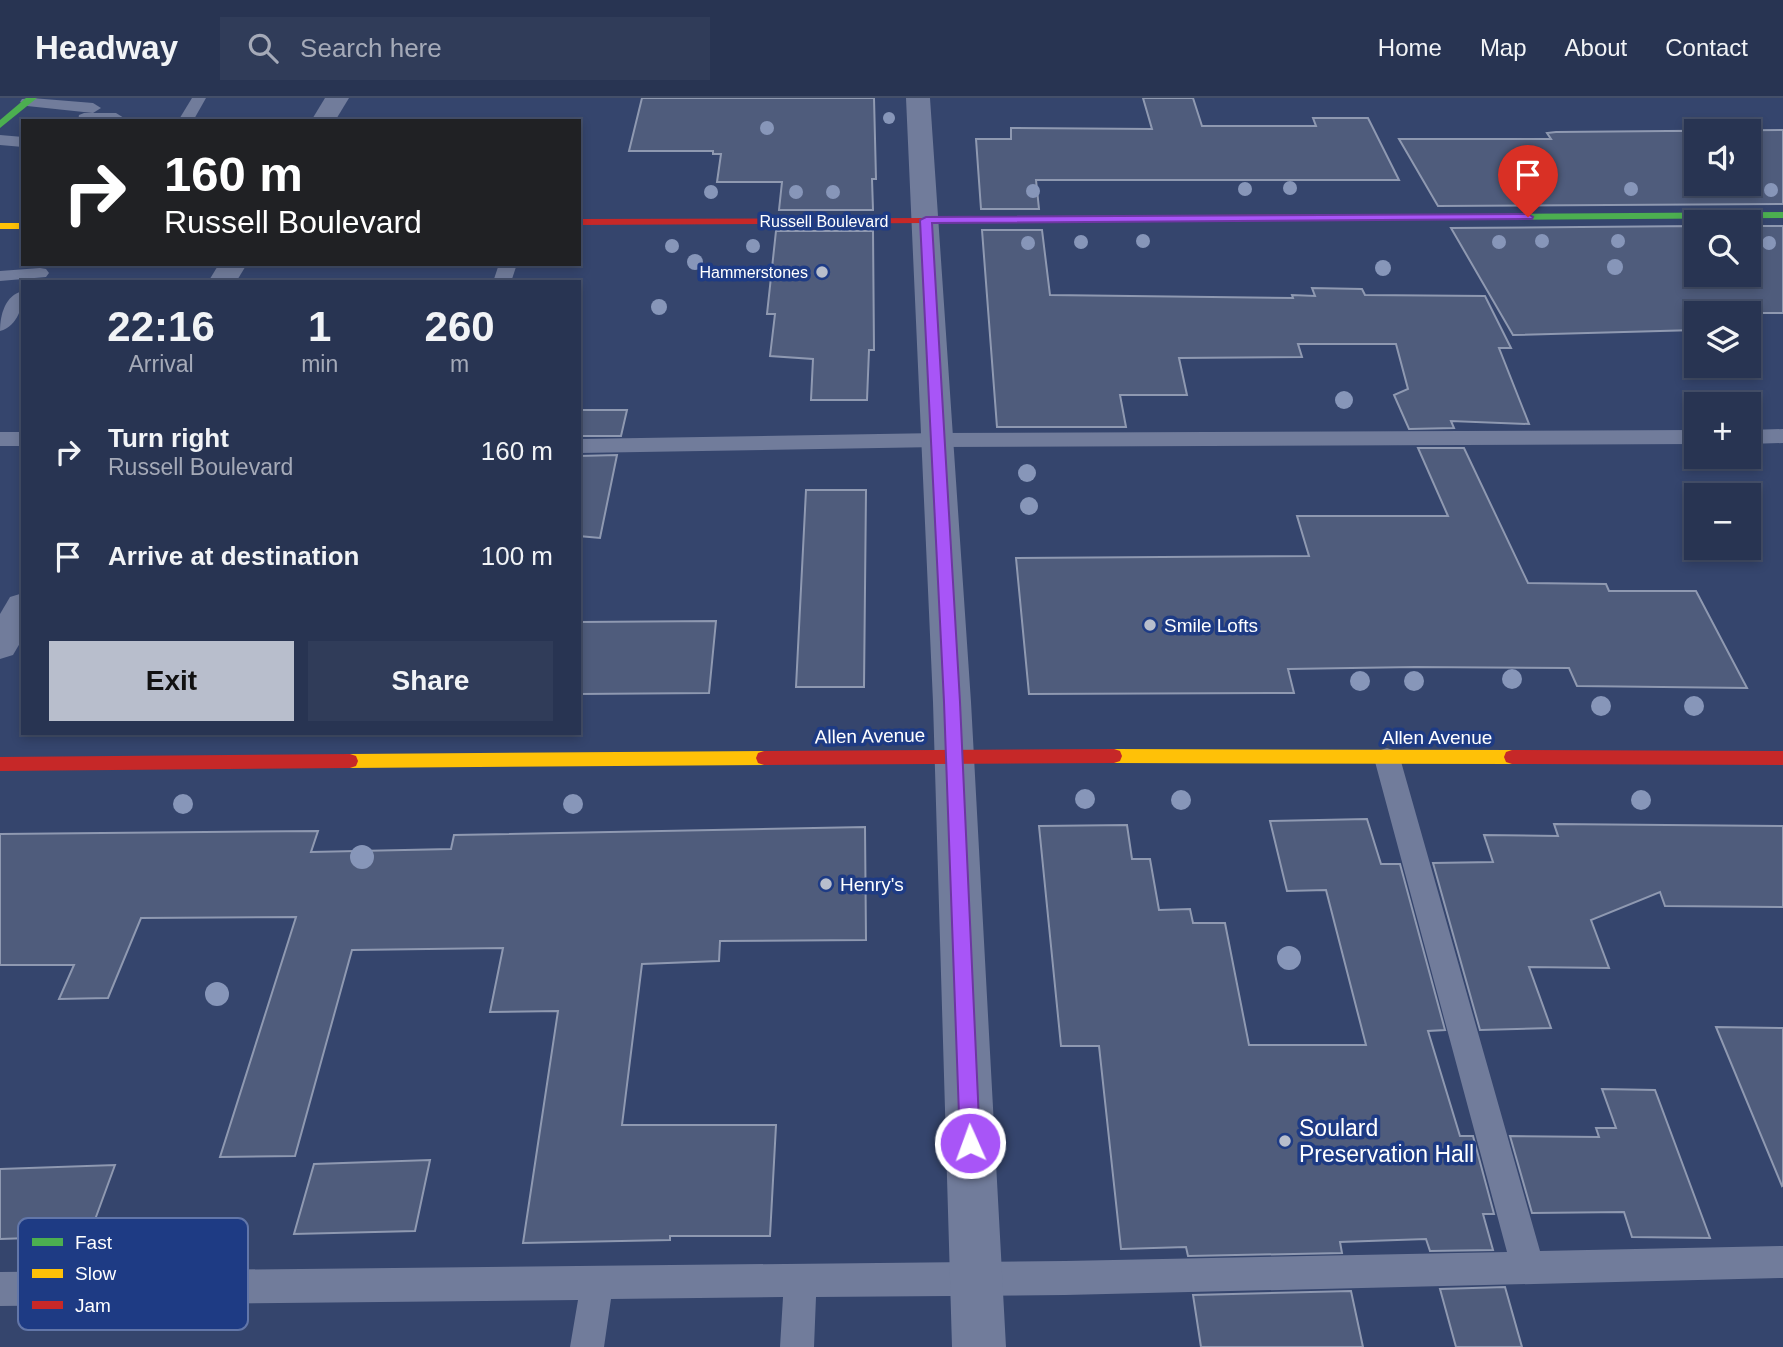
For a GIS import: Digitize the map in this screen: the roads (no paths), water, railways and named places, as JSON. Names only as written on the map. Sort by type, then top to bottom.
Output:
[{"type":"main road","points":[[0,125],[30,100]]},
{"type":"main road","name":"Russell Boulevard","points":[[581,222],[1783,215]]},
{"type":"main road","points":[[0,226],[21,225]]},
{"type":"main road","name":"Allen Avenue","points":[[0,765],[954,756],[1783,758]]},
{"type":"street","points":[[324,119],[337,98]]},
{"type":"street","points":[[918,98],[954,756],[979,1347]]},
{"type":"street","points":[[0,645],[21,609]]},
{"type":"lane","points":[[86,116],[109,98]]},
{"type":"lane","points":[[183,118],[200,98]]},
{"type":"lane","points":[[30,100],[86,116],[116,118]]},
{"type":"lane","points":[[0,139],[21,142]]},
{"type":"lane","points":[[0,276],[40,273]]},
{"type":"lane","points":[[0,325],[21,299]]},
{"type":"lane","points":[[1761,437],[1783,436]]},
{"type":"lane","points":[[581,446],[938,440],[1684,437]]},
{"type":"lane","points":[[0,439],[21,439]]},
{"type":"lane","points":[[1387,758],[1528,1267]]},
{"type":"lane","points":[[248,1287],[976,1279],[1783,1262]]},
{"type":"lane","points":[[797,1347],[800,1281]]},
{"type":"lane","points":[[587,1347],[597,1283]]},
{"type":"lane","points":[[0,1289],[18,1289]]},
{"type":"place","name":"Hammerstones","points":[[822,272]]},
{"type":"place","name":"Smile Lofts","points":[[1150,625]]},
{"type":"place","name":"Henry's","points":[[826,884]]},
{"type":"place","name":"Soulard Preservation Hall","points":[[1285,1141]]}]
